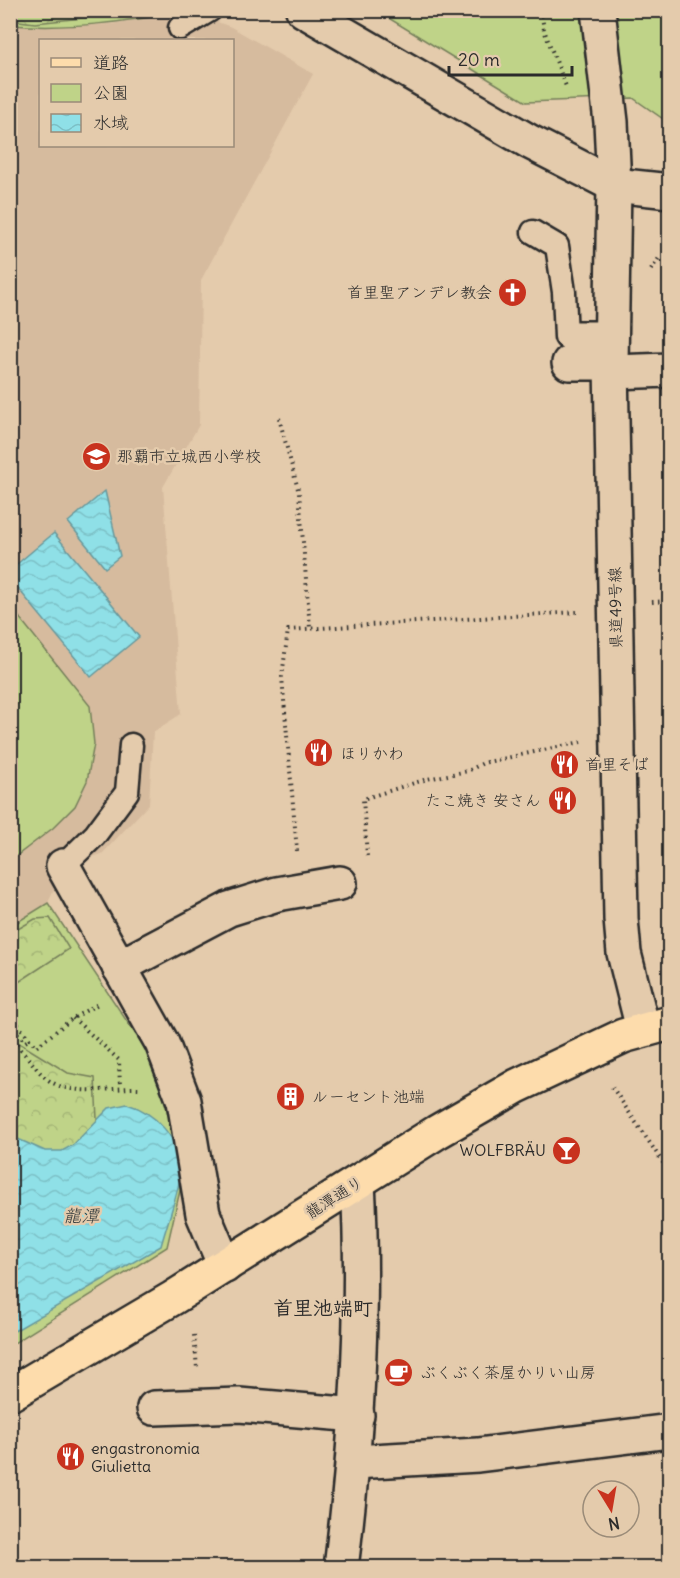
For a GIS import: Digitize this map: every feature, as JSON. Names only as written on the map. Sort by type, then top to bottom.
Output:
[{"type":"main road","name":"龍潭通り","points":[[10,1394],[225,1266],[517,1086],[604,1044],[656,1026]]},
{"type":"street","points":[[303,10],[530,142],[614,185],[669,191]]},
{"type":"street","name":"県道49号線","points":[[598,10],[611,122],[614,185],[612,358],[621,919],[624,953],[656,1026]]},
{"type":"street","points":[[572,351],[669,370]]},
{"type":"street","points":[[63,866],[162,1043],[180,1089],[191,1131],[203,1214],[225,1266]]},
{"type":"street","points":[[119,967],[229,909],[277,894],[339,883]]},
{"type":"street","points":[[341,1568],[354,1462],[357,1415],[361,1230],[358,1182]]},
{"type":"street","points":[[154,1408],[239,1405],[357,1415]]},
{"type":"street","points":[[354,1462],[478,1455],[669,1431]]},
{"type":"lane","points":[[180,28],[210,10]]},
{"type":"lane","points":[[533,232],[557,246],[564,292],[566,337],[572,351]]},
{"type":"lane","points":[[63,866],[95,835],[127,792],[131,745]]},
{"type":"path","points":[[541,10],[544,30],[570,100]]},
{"type":"path","points":[[279,417],[299,493],[310,628]]},
{"type":"path","points":[[649,602],[669,601]]},
{"type":"path","points":[[300,890],[282,677],[288,630],[584,612]]},
{"type":"path","points":[[339,883],[369,879],[363,799],[427,779],[468,771],[483,763],[587,741]]},
{"type":"path","points":[[10,1015],[36,1047],[74,1018],[119,1060],[120,1087]]},
{"type":"path","points":[[10,1024],[25,1042],[30,1039]]},
{"type":"path","points":[[10,1034],[40,1072],[59,1087],[180,1089]]},
{"type":"path","points":[[10,1043],[24,1053]]},
{"type":"path","points":[[612,1087],[669,1173]]},
{"type":"path","points":[[194,1335],[197,1375]]},
{"type":"shaded area","name":"那覇市立城西小学校","points":[[188,11],[231,27],[313,74],[201,280],[199,425],[163,487],[181,714],[153,732],[149,804],[102,854],[63,866],[48,903],[11,926],[11,25],[36,27],[111,24]]},
{"type":"green space","points":[[11,10],[149,11],[35,23],[11,20]]},
{"type":"green space","points":[[10,11],[188,11],[122,21],[33,26],[11,25]]},
{"type":"green space","points":[[377,11],[669,11],[669,123],[633,98],[526,102]]},
{"type":"green space","points":[[11,607],[90,706],[94,744],[87,781],[75,806],[53,828],[11,860]]},
{"type":"green space","points":[[48,903],[154,1062],[184,1173],[167,1247],[11,1345],[11,926]]},
{"type":"green space","points":[[50,918],[69,949],[11,987],[11,933],[35,919]]},
{"type":"green space","points":[[11,1038],[68,1073],[95,1078],[98,1140],[49,1164],[11,1150]]},
{"type":"water","points":[[105,491],[120,556],[105,568],[68,522]]},
{"type":"water","points":[[54,533],[139,637],[91,677],[11,580],[11,569]]},
{"type":"water","name":"龍潭","points":[[127,1104],[147,1113],[164,1128],[176,1147],[179,1158],[181,1175],[161,1246],[11,1333],[11,1136],[45,1151],[62,1151],[73,1145],[109,1108]]},
{"type":"place","name":"首里聖アンデレ教会","points":[[513,292]]},
{"type":"place","name":"那覇市立城西小学校","points":[[96,456]]},
{"type":"place","name":"ほりかわ","points":[[319,753]]},
{"type":"place","name":"首里そば","points":[[564,764]]},
{"type":"place","name":"たこ焼き 安さん","points":[[562,800]]},
{"type":"place","name":"ルーセント池端","points":[[291,1096]]},
{"type":"place","name":"WOLFBRÄU","points":[[567,1150]]},
{"type":"place","name":"ぶくぶく茶屋かりい山房","points":[[399,1372]]},
{"type":"place","name":"engastronomia Giulietta","points":[[70,1457]]},
{"type":"district","name":"首里池端町","points":[[323,1308]]}]
